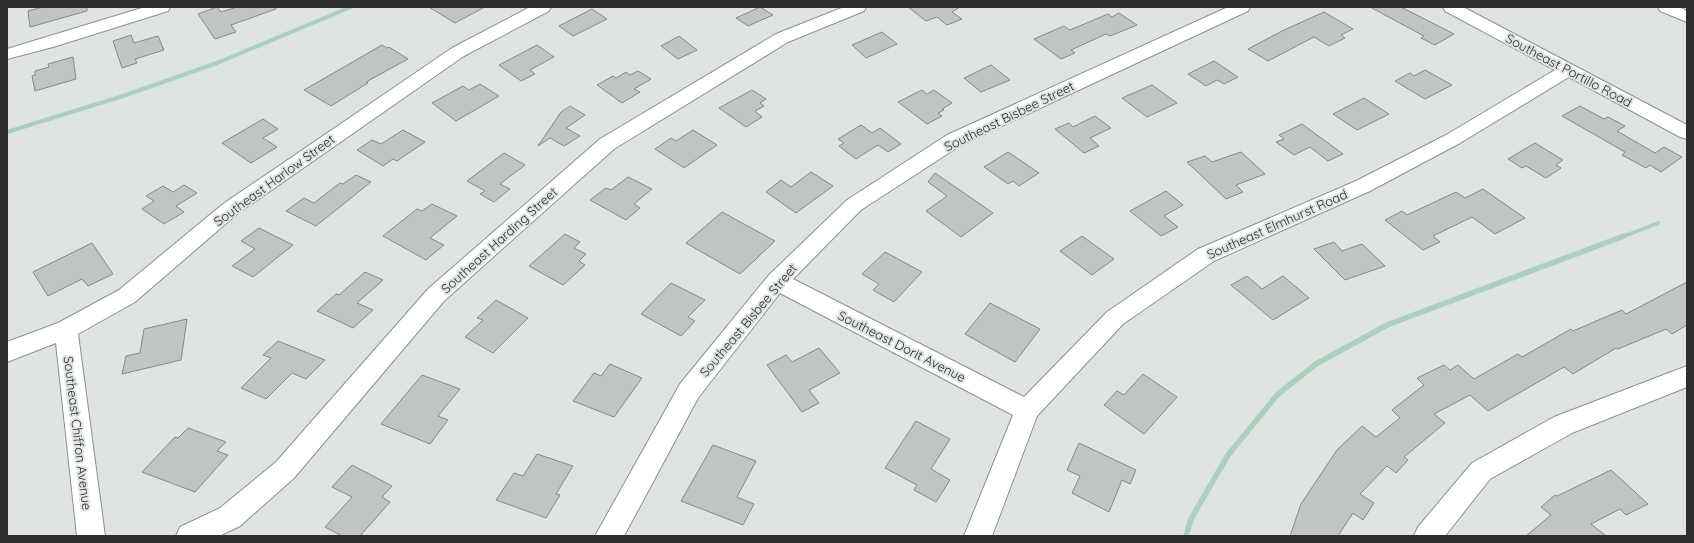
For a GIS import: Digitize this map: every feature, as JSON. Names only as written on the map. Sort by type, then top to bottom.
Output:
[{"type":"street","points":[[7,54],[162,7]]},
{"type":"street","name":"Southeast Harlow Street","points":[[7,352],[66,330],[128,296],[230,209],[451,56],[543,7]]},
{"type":"street","name":"Southeast Harding Street","points":[[190,536],[230,517],[285,470],[436,295],[607,144],[782,38],[858,7]]},
{"type":"street","name":"Southeast Bisbee Street","points":[[610,536],[688,392],[778,281],[854,205],[954,140],[1242,7]]},
{"type":"street","points":[[1666,7],[1687,17]]},
{"type":"street","name":"Southeast Portillo Road","points":[[1460,9],[1568,70],[1687,133]]},
{"type":"street","name":"Southeast Elmhurst Road","points":[[978,536],[1027,410],[1115,318],[1206,255],[1363,186],[1453,139],[1568,70]]},
{"type":"street","name":"Southeast Dorit Avenue","points":[[778,281],[1027,410]]},
{"type":"street","name":"Southeast Chiffon Avenue","points":[[66,330],[91,536]]},
{"type":"street","points":[[1428,536],[1481,471],[1563,425],[1687,376]]},
{"type":"building","points":[[43,7],[87,7],[87,11],[30,27],[28,11]]},
{"type":"building","points":[[217,7],[221,12],[237,7],[276,7],[276,9],[231,25],[236,32],[215,39],[198,14]]},
{"type":"building","points":[[429,7],[485,7],[455,23]]},
{"type":"building","points":[[760,7],[773,15],[748,26],[736,18]]},
{"type":"building","points":[[908,7],[960,7],[952,12],[962,19],[947,25],[937,17],[926,21]]},
{"type":"building","points":[[1370,7],[1401,7],[1454,34],[1435,45],[1421,38],[1424,36]]},
{"type":"building","points":[[592,9],[607,19],[573,36],[559,26]]},
{"type":"building","points":[[1324,12],[1353,29],[1341,35],[1345,38],[1329,46],[1314,37],[1268,61],[1248,49],[1282,31]]},
{"type":"building","points":[[1119,13],[1137,25],[1110,36],[1106,34],[1071,50],[1075,53],[1061,59],[1034,39],[1064,26],[1070,30],[1108,14],[1112,17]]},
{"type":"building","points":[[882,32],[897,44],[866,58],[852,45]]},
{"type":"building","points":[[131,35],[134,43],[158,36],[164,50],[135,59],[137,63],[122,68],[113,41]]},
{"type":"building","points":[[679,36],[697,50],[678,59],[661,46]]},
{"type":"building","points":[[382,45],[387,48],[389,47],[408,59],[366,82],[368,83],[331,106],[304,90]]},
{"type":"building","points":[[537,45],[554,57],[530,70],[535,74],[521,81],[499,65]]},
{"type":"building","points":[[73,57],[76,79],[35,91],[32,76],[35,75],[35,71],[49,67],[48,64]]},
{"type":"building","points":[[1214,61],[1238,77],[1224,84],[1217,80],[1206,86],[1188,74]]},
{"type":"building","points":[[991,65],[1010,80],[981,92],[964,78]]},
{"type":"building","points":[[1425,70],[1452,85],[1425,99],[1395,81],[1410,73],[1414,76]]},
{"type":"building","points":[[638,71],[651,79],[634,89],[640,92],[622,103],[597,85],[613,76],[616,78],[626,72],[630,75]]},
{"type":"building","points":[[480,84],[499,96],[456,121],[432,103],[463,86],[469,90]]},
{"type":"building","points":[[1152,85],[1177,103],[1147,117],[1122,98]]},
{"type":"building","points":[[752,90],[766,99],[760,103],[764,106],[755,111],[762,117],[746,127],[719,108]]},
{"type":"building","points":[[922,90],[927,94],[934,90],[952,103],[938,113],[942,116],[927,124],[898,102]]},
{"type":"building","points":[[1364,98],[1389,114],[1357,130],[1333,114]]},
{"type":"building","points":[[570,106],[585,115],[566,128],[580,136],[564,146],[550,138],[538,146],[561,112]]},
{"type":"building","points":[[1580,106],[1604,119],[1608,117],[1625,126],[1617,131],[1655,153],[1664,147],[1682,157],[1661,172],[1650,165],[1646,168],[1622,155],[1625,152],[1562,116]]},
{"type":"building","points":[[1095,116],[1111,128],[1090,138],[1099,146],[1084,153],[1055,129],[1069,123],[1073,127]]},
{"type":"building","points":[[263,119],[278,129],[263,138],[277,147],[251,163],[222,143]]},
{"type":"building","points":[[1302,124],[1343,154],[1328,161],[1310,147],[1294,155],[1276,142],[1284,139],[1279,135]]},
{"type":"building","points":[[861,125],[872,133],[880,128],[901,144],[888,152],[878,145],[856,159],[839,146],[844,143],[838,139]]},
{"type":"building","points":[[403,130],[425,142],[397,161],[393,159],[383,166],[357,150],[372,140],[381,144]]},
{"type":"building","points":[[693,130],[717,145],[684,168],[655,149],[671,138],[676,141]]},
{"type":"building","points":[[1535,143],[1563,160],[1556,165],[1561,168],[1546,178],[1526,166],[1522,168],[1508,159]]},
{"type":"building","points":[[1008,152],[1039,173],[1019,186],[1013,181],[1008,184],[984,167]]},
{"type":"building","points":[[1241,152],[1265,174],[1236,185],[1243,192],[1226,199],[1187,162],[1205,156],[1212,162]]},
{"type":"building","points":[[504,153],[525,165],[500,184],[510,189],[494,202],[480,194],[485,191],[467,181]]},
{"type":"building","points":[[811,172],[833,186],[796,213],[766,192],[781,180],[791,187]]},
{"type":"building","points":[[935,173],[993,213],[961,237],[926,211],[947,196],[928,182]]},
{"type":"building","points":[[356,175],[371,182],[316,226],[286,211],[304,198],[314,203],[340,183],[343,184]]},
{"type":"building","points":[[628,177],[652,189],[634,204],[640,208],[626,220],[590,200],[606,188],[611,190]]},
{"type":"building","points":[[184,185],[197,193],[176,206],[184,212],[164,224],[142,209],[154,201],[146,196],[163,186],[173,192]]},
{"type":"building","points":[[1483,189],[1525,218],[1495,234],[1472,217],[1433,236],[1440,242],[1423,250],[1385,220],[1402,211],[1407,215],[1456,192],[1465,198]]},
{"type":"building","points":[[1166,191],[1183,205],[1164,216],[1178,227],[1161,236],[1130,211]]},
{"type":"building","points":[[432,204],[457,216],[430,238],[444,245],[426,260],[383,236],[417,209],[422,211]]},
{"type":"building","points":[[722,212],[775,241],[740,274],[686,243]]},
{"type":"building","points":[[259,228],[293,245],[253,277],[232,266],[255,249],[241,241]]},
{"type":"building","points":[[565,234],[580,242],[574,248],[586,254],[579,261],[585,265],[563,285],[529,266]]},
{"type":"building","points":[[1082,236],[1114,259],[1092,275],[1060,251]]},
{"type":"building","points":[[1334,242],[1342,251],[1362,244],[1385,266],[1345,280],[1314,249]]},
{"type":"building","points":[[92,243],[113,274],[88,286],[82,279],[48,296],[33,272]]},
{"type":"building","points":[[885,252],[922,272],[894,302],[873,290],[879,284],[862,274]]},
{"type":"building","points":[[365,272],[383,280],[357,303],[373,310],[353,328],[317,311],[336,294],[339,295]]},
{"type":"building","points":[[1247,276],[1262,289],[1283,276],[1309,298],[1273,320],[1231,285]]},
{"type":"building","points":[[1687,282],[1687,325],[1672,334],[1666,329],[1618,349],[1616,348],[1573,374],[1564,367],[1488,411],[1470,395],[1434,414],[1445,423],[1404,457],[1408,460],[1396,473],[1387,466],[1360,494],[1374,503],[1363,520],[1353,513],[1338,536],[1290,536],[1301,504],[1337,450],[1362,426],[1376,437],[1400,418],[1392,410],[1424,385],[1417,378],[1444,365],[1450,370],[1458,365],[1474,379],[1518,354],[1522,357],[1571,329],[1573,331],[1622,310],[1626,314]]},
{"type":"building","points":[[671,283],[705,300],[688,317],[695,321],[681,336],[641,314]]},
{"type":"building","points":[[496,300],[528,318],[493,353],[465,337],[483,320],[477,318]]},
{"type":"building","points":[[990,303],[1040,329],[1015,362],[965,334]]},
{"type":"building","points":[[187,319],[181,360],[122,374],[126,356],[140,353],[144,329]]},
{"type":"building","points":[[278,341],[325,360],[306,379],[292,373],[266,399],[241,388],[271,358],[263,355]]},
{"type":"building","points":[[819,348],[840,373],[809,390],[819,403],[802,412],[767,365],[786,355],[792,362]]},
{"type":"building","points":[[610,364],[642,378],[614,417],[573,401],[594,373],[601,376]]},
{"type":"building","points":[[1143,374],[1177,397],[1144,434],[1104,405],[1117,391],[1124,395]]},
{"type":"building","points":[[422,375],[460,389],[438,416],[448,420],[430,444],[381,424]]},
{"type":"building","points":[[916,421],[950,439],[931,469],[950,480],[936,502],[914,490],[917,485],[885,468]]},
{"type":"building","points":[[188,428],[226,442],[217,451],[228,455],[195,492],[142,472],[175,437],[178,438]]},
{"type":"building","points":[[1079,443],[1136,470],[1130,484],[1122,480],[1109,512],[1072,493],[1080,476],[1067,470]]},
{"type":"building","points":[[713,445],[756,461],[737,497],[754,504],[743,525],[681,501]]},
{"type":"building","points":[[537,454],[573,466],[556,494],[560,495],[546,518],[496,500],[514,473],[523,476]]},
{"type":"building","points":[[352,465],[392,486],[382,497],[390,502],[360,536],[342,536],[325,527],[352,497],[332,487]]},
{"type":"building","points":[[1611,470],[1648,504],[1626,515],[1620,509],[1591,524],[1606,536],[1526,536],[1551,515],[1541,507],[1555,495],[1557,496]]},
{"type":"waterway","points":[[7,132],[123,96],[217,63],[351,7]]},
{"type":"waterway","points":[[1622,237],[1658,223]]},
{"type":"waterway","points":[[1186,536],[1191,519],[1228,455],[1278,394],[1316,364],[1387,325],[1624,236]]}]
